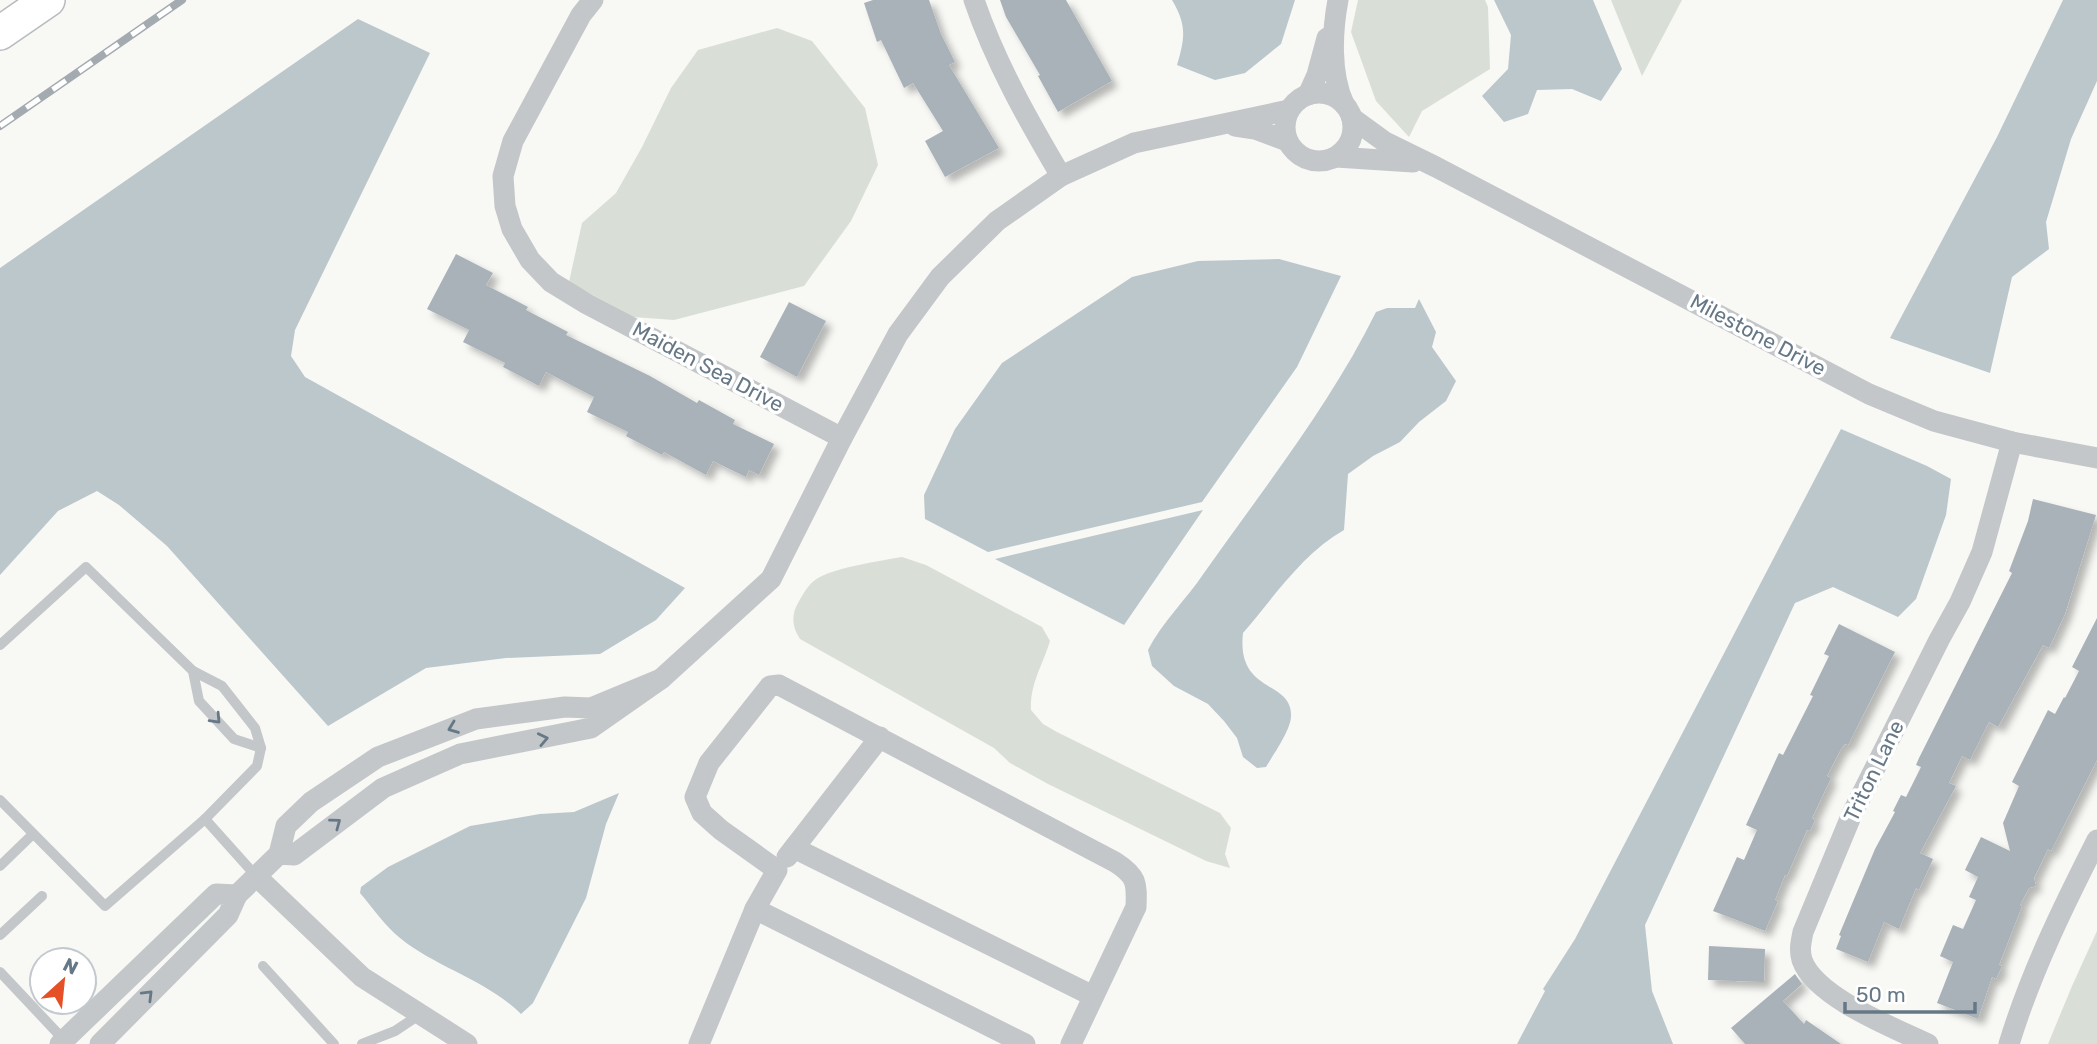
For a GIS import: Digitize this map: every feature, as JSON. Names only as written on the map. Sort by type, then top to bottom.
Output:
[{"type":"main road","points":[[0,33],[48,0]]},
{"type":"street","name":"Maiden Sea Drive","points":[[593,0],[581,15],[513,141],[503,176],[505,206],[512,229],[530,260],[551,282],[587,304],[842,438]]},
{"type":"street","points":[[974,0],[986,33],[1032,127],[1061,176]]},
{"type":"street","points":[[1287,141],[1284,131],[1289,110],[1300,98],[1308,95],[1317,75],[1337,3]]},
{"type":"street","points":[[1336,157],[1349,144],[1353,127],[1335,77],[1337,3]]},
{"type":"street","name":"Milestone Drive","points":[[1308,95],[1327,94],[1385,142],[1870,394],[1934,421],[2012,442],[2097,458]]},
{"type":"street","points":[[279,854],[294,855],[383,788],[460,754],[591,728],[661,679],[772,579],[842,438],[898,334],[940,276],[997,221],[1061,176],[1134,144],[1289,110]]},
{"type":"street","name":"Milestone Drive","points":[[1229,124],[1255,129],[1287,141],[1303,158],[1325,161],[1336,157],[1397,159],[1436,167]]},
{"type":"street","name":"Triton Lane","points":[[1928,1044],[1866,1015],[1830,992],[1810,973],[1803,962],[1800,950],[1802,932],[1852,814],[1960,602],[1982,552],[2012,442]]},
{"type":"street","points":[[100,1044],[229,915],[237,895],[279,854],[286,826],[311,802],[378,757],[476,719],[565,707],[591,708],[661,679]]},
{"type":"street","points":[[777,870],[737,844],[702,813],[695,797],[709,763],[770,686],[779,685],[1115,862],[1134,877],[1137,886],[1136,907],[1071,1044]]},
{"type":"street","points":[[699,1044],[755,909],[777,870],[880,737]]},
{"type":"street","points":[[2009,1044],[2025,992],[2097,840]]},
{"type":"street","points":[[794,848],[1093,996]]},
{"type":"street","points":[[256,876],[362,977],[467,1044]]},
{"type":"street","points":[[62,1042],[216,894],[237,895]]},
{"type":"street","points":[[755,909],[1025,1044]]},
{"type":"lane","points":[[0,645],[86,567],[193,671],[222,686],[255,728],[261,748],[257,766],[205,819],[105,906],[0,800]]},
{"type":"lane","points":[[193,671],[199,701],[234,739],[261,748]]},
{"type":"lane","points":[[205,819],[256,876]]},
{"type":"lane","points":[[0,866],[33,834]]},
{"type":"lane","points":[[0,934],[42,896]]},
{"type":"lane","points":[[263,966],[334,1044]]},
{"type":"lane","points":[[0,972],[62,1042]]},
{"type":"lane","points":[[362,1044],[395,1031],[419,1015]]},
{"type":"shaded area","points":[[1172,0],[1295,0],[1281,44],[1245,73],[1215,80],[1177,65],[1183,32]]},
{"type":"shaded area","points":[[1358,0],[1485,0],[1488,7],[1490,69],[1422,111],[1409,137],[1376,101],[1351,32]]},
{"type":"shaded area","points":[[1494,0],[1593,0],[1622,69],[1601,101],[1572,89],[1537,90],[1528,114],[1504,122],[1482,96],[1508,69],[1511,35]]},
{"type":"shaded area","points":[[1611,0],[1682,0],[1642,76]]},
{"type":"shaded area","points":[[2063,0],[2097,0],[2097,81],[2071,139],[2046,222],[2049,249],[2012,277],[1990,373],[1890,338],[1997,137]]},
{"type":"shaded area","points":[[358,19],[430,53],[295,330],[291,356],[305,377],[685,588],[656,620],[600,654],[506,658],[426,668],[328,726],[167,546],[119,505],[97,491],[58,511],[0,575],[0,268]]},
{"type":"shaded area","points":[[777,28],[812,41],[865,108],[878,165],[851,221],[804,286],[674,320],[633,317],[569,282],[582,223],[616,193],[671,88],[698,50]]},
{"type":"shaded area","points":[[1279,259],[1341,276],[1297,367],[1202,502],[988,552],[925,519],[924,495],[955,429],[1002,363],[1132,277],[1198,261]]},
{"type":"shaded area","points":[[1419,299],[1436,332],[1432,347],[1456,381],[1446,401],[1419,422],[1400,442],[1373,456],[1348,474],[1344,530],[1302,564],[1243,633],[1243,653],[1248,667],[1256,677],[1283,697],[1289,705],[1291,717],[1284,736],[1266,767],[1257,768],[1243,757],[1237,738],[1208,704],[1174,686],[1152,666],[1148,650],[1317,413],[1376,312],[1387,308],[1415,308]]},
{"type":"shaded area","points":[[1841,429],[1951,479],[1946,515],[1916,599],[1898,617],[1833,587],[1795,603],[1645,925],[1652,991],[1673,1044],[1517,1044],[1545,991],[1543,989],[1575,939]]},
{"type":"shaded area","points":[[1203,510],[1124,625],[995,559]]},
{"type":"shaded area","points":[[902,557],[926,565],[1042,627],[1050,641],[1034,683],[1031,710],[1043,724],[1057,732],[1220,813],[1231,828],[1225,854],[1230,868],[1206,861],[1048,784],[1010,763],[994,748],[800,639],[794,626],[794,612],[804,592],[815,580],[847,568]]},
{"type":"shaded area","points":[[619,793],[606,824],[586,898],[533,1003],[521,1014],[493,992],[430,958],[400,938],[360,893],[361,887],[388,867],[470,826],[540,814],[574,812]]},
{"type":"shaded area","points":[[2097,931],[2097,1044],[2048,1044],[2072,986]]},
{"type":"building","points":[[873,0],[929,0],[955,62],[949,65],[999,148],[945,177],[925,141],[943,131],[913,83],[904,88],[881,40],[877,42],[864,3]]},
{"type":"building","points":[[1000,0],[1066,0],[1112,81],[1058,112],[1006,17]]},
{"type":"building","points":[[456,254],[493,273],[486,285],[568,332],[566,335],[650,376],[697,403],[699,400],[735,420],[733,424],[774,444],[759,475],[749,470],[746,477],[713,461],[706,475],[664,452],[662,455],[626,436],[628,432],[587,412],[594,397],[546,372],[539,386],[503,367],[505,363],[463,342],[469,330],[427,309]]},
{"type":"building","points":[[789,302],[826,321],[797,377],[760,357]]},
{"type":"building","points":[[2033,499],[2096,515],[2065,614],[2049,648],[2043,645],[1998,727],[1989,722],[1970,760],[1962,756],[1949,783],[1956,786],[1920,853],[1933,859],[1919,890],[1916,888],[1899,929],[1884,922],[1868,962],[1836,949],[1841,936],[1839,935],[1875,849],[1895,812],[1893,811],[1901,795],[1906,797],[1921,767],[1916,765],[1919,758],[2012,573],[2009,571],[2028,521]]},
{"type":"building","points":[[2097,618],[2097,760],[2051,851],[2048,849],[2034,878],[2036,886],[2029,888],[2020,905],[2022,906],[1999,965],[2002,966],[1996,979],[1992,977],[1978,1019],[1937,1003],[1953,962],[1940,956],[1953,925],[1963,929],[1976,900],[1969,897],[1978,877],[1965,870],[1981,837],[2010,851],[2003,823],[2019,786],[2012,782],[2048,710],[2055,714],[2079,671],[2072,667]]},
{"type":"building","points":[[1839,624],[1895,652],[1848,745],[1845,744],[1841,749],[1827,776],[1831,778],[1812,818],[1815,820],[1810,831],[1807,830],[1787,876],[1785,875],[1775,900],[1778,901],[1765,931],[1713,911],[1737,857],[1744,860],[1757,830],[1746,825],[1779,753],[1783,755],[1813,696],[1810,695],[1829,656],[1824,654]]},
{"type":"building","points":[[1709,946],[1765,949],[1764,982],[1708,980]]},
{"type":"building","points":[[1795,974],[1802,984],[1783,1001],[1804,1024],[1806,1020],[1841,1044],[1745,1044],[1731,1028]]},
{"type":"railway","points":[[0,126],[182,0]]}]
